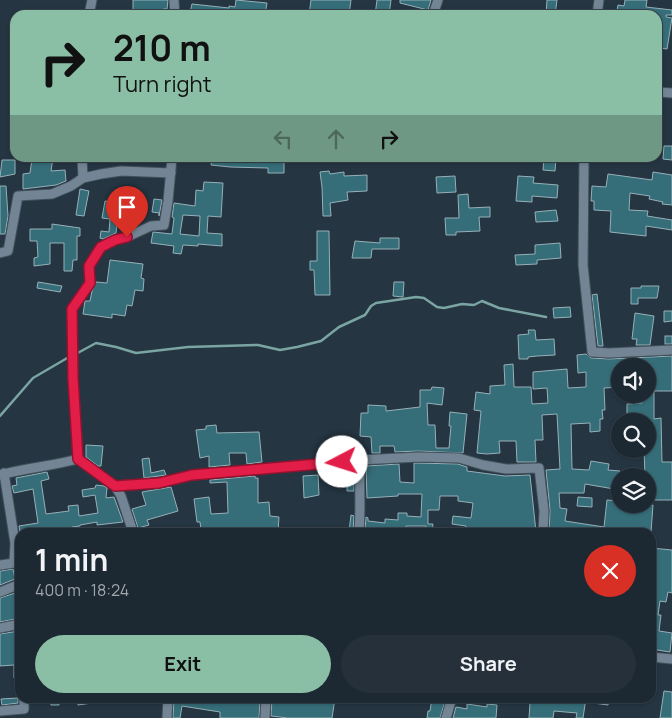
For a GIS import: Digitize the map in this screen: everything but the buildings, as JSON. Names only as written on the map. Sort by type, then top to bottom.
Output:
[{"type":"street","points":[[82,162],[83,178]]},
{"type":"street","points":[[78,459],[73,378],[72,309],[90,283],[89,266],[101,247],[151,226],[164,225],[172,162]]},
{"type":"street","points":[[584,162],[583,265],[592,352],[672,350]]},
{"type":"street","points":[[0,253],[8,251],[18,196],[52,194],[71,186],[83,178],[121,171],[171,173]]},
{"type":"street","points":[[115,486],[159,483],[192,475],[360,460],[418,457],[459,458],[506,469],[539,468],[544,510],[543,528]]},
{"type":"street","points":[[0,565],[14,563],[15,543],[2,474],[78,459]]},
{"type":"street","points":[[78,459],[115,486],[121,496],[132,528]]},
{"type":"street","points":[[359,528],[360,460]]},
{"type":"street","points":[[0,592],[15,586]]},
{"type":"street","points":[[0,628],[15,625]]},
{"type":"street","points":[[656,657],[672,659]]},
{"type":"street","points":[[166,718],[168,703]]},
{"type":"street","points":[[265,718],[266,703]]},
{"type":"street","points":[[446,718],[450,703]]},
{"type":"street","points":[[0,711],[24,713]]},
{"type":"waterway","points":[[74,355],[96,343],[136,353],[188,347],[258,345],[280,350],[321,341],[339,327],[365,315],[371,306],[376,303],[416,297],[424,298],[437,307],[444,308],[462,304],[474,305],[482,301],[499,308],[546,317]]},
{"type":"waterway","points":[[0,416],[33,378],[69,357]]},
{"type":"route","points":[[127,237],[115,240],[101,247],[89,266],[90,283],[72,309],[73,378],[78,459],[115,486],[159,483],[192,475],[342,462]]}]
